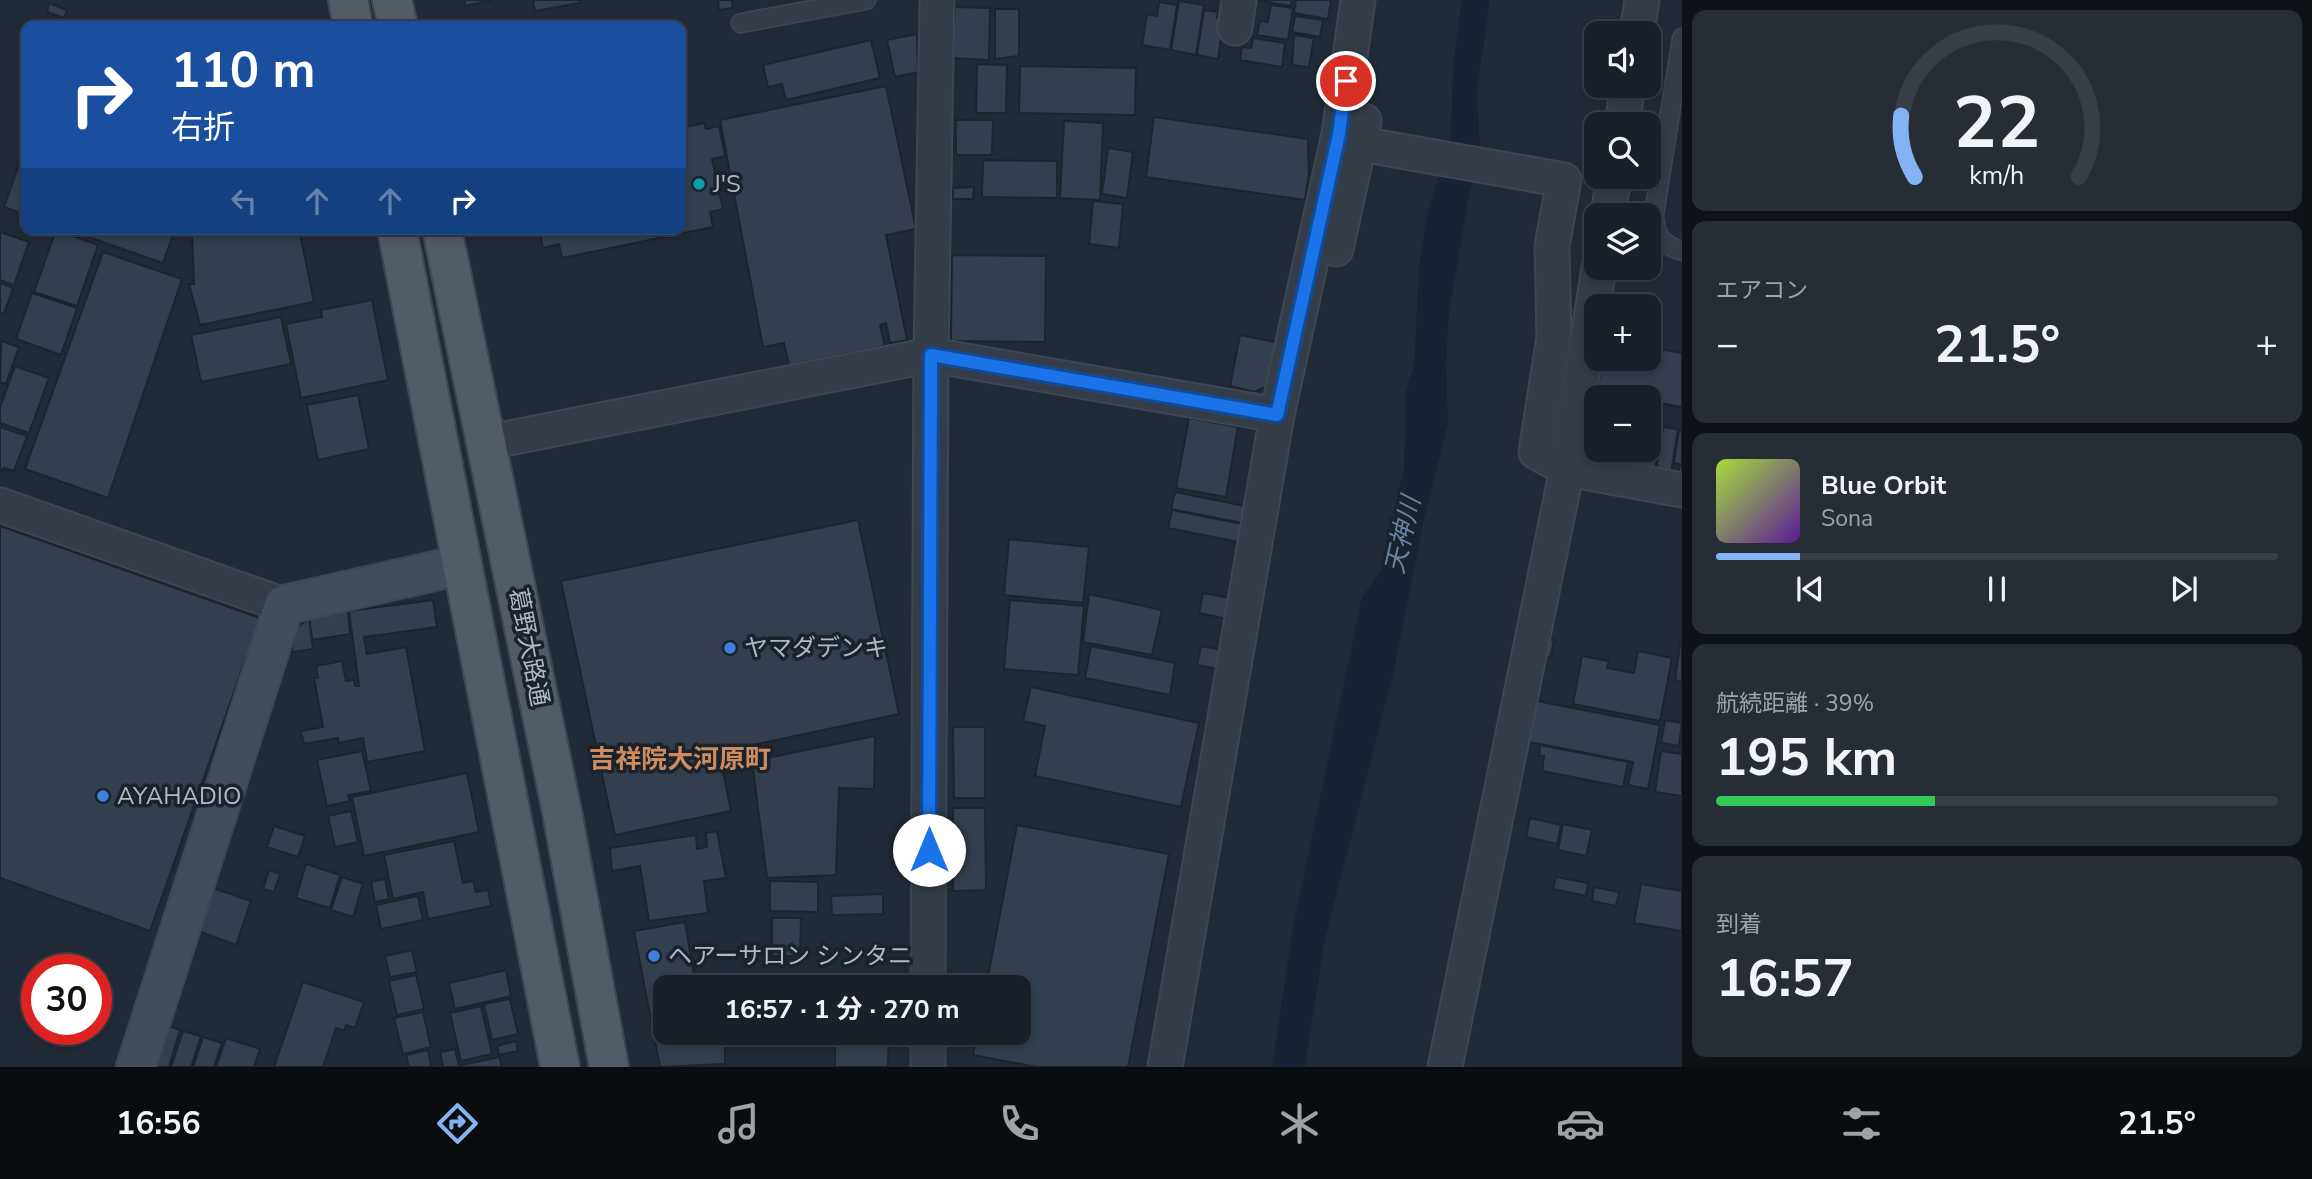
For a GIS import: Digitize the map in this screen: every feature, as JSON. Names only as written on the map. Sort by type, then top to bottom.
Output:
[{"type":"main road","points":[[348,0],[352,21]]},
{"type":"main road","points":[[392,0],[397,21]]},
{"type":"main road","name":"葛野大路通","points":[[398,235],[560,1067]]},
{"type":"main road","name":"葛野大路通","points":[[443,235],[489,442],[609,1067]]},
{"type":"main road","points":[[442,450],[489,442]]},
{"type":"main road","points":[[461,565],[510,555]]},
{"type":"main road","points":[[513,823],[562,812]]},
{"type":"street","points":[[928,975],[931,355],[937,0]]},
{"type":"street","points":[[1165,1067],[1279,407],[1339,134],[1358,0]]},
{"type":"street","points":[[1279,407],[1310,358],[1374,146],[1378,0]]},
{"type":"street","points":[[1639,21],[1642,0]]},
{"type":"street","points":[[1374,146],[1564,180],[1552,246],[1554,337],[1536,452],[1567,469],[1682,490]]},
{"type":"street","points":[[1445,1067],[1567,469],[1597,280]]},
{"type":"street","points":[[489,442],[931,355],[1279,407]]},
{"type":"street","points":[[0,505],[284,605],[461,565]]},
{"type":"street","points":[[136,1067],[284,605]]},
{"type":"street","points":[[928,1045],[928,1067]]},
{"type":"lane","points":[[741,23],[866,0]]},
{"type":"lane","points":[[1682,38],[1654,214],[1654,230],[1662,242],[1682,251]]},
{"type":"water","name":"天神川","points":[[1462,0],[1490,0],[1477,91],[1480,151],[1468,200],[1449,313],[1446,363],[1448,425],[1423,523],[1394,670],[1324,944],[1305,1067],[1272,1067],[1293,928],[1362,597],[1382,568],[1404,468],[1406,392],[1414,366],[1419,267],[1427,214],[1451,137],[1453,65]]},
{"type":"building","points":[[464,0],[493,0],[465,6]]},
{"type":"building","points":[[533,0],[580,0],[580,3],[535,11]]},
{"type":"building","points":[[718,0],[732,0],[733,8],[719,10]]},
{"type":"building","points":[[1256,0],[1292,0],[1291,6]]},
{"type":"building","points":[[1296,0],[1331,0],[1328,19],[1294,13]]},
{"type":"building","points":[[1179,1],[1204,5],[1196,55],[1171,50]]},
{"type":"building","points":[[1159,2],[1177,5],[1170,50],[1142,45],[1147,14],[1157,16]]},
{"type":"building","points":[[49,3],[67,10],[64,18],[47,12]]},
{"type":"building","points":[[1271,5],[1293,8],[1288,40],[1257,35],[1260,21],[1268,22]]},
{"type":"building","points":[[955,7],[990,8],[989,60],[953,58]]},
{"type":"building","points":[[995,9],[1019,9],[1019,56],[995,59]]},
{"type":"building","points":[[1204,10],[1218,12],[1217,18],[1224,19],[1218,59],[1197,55]]},
{"type":"building","points":[[1295,16],[1323,20],[1320,37],[1292,32]]},
{"type":"building","points":[[917,34],[918,72],[895,77],[887,40]]},
{"type":"building","points":[[1294,35],[1314,38],[1309,67],[1292,65]]},
{"type":"building","points":[[1253,38],[1285,43],[1282,67],[1240,60],[1242,47],[1251,48]]},
{"type":"building","points":[[871,40],[880,78],[786,100],[782,84],[768,87],[763,65]]},
{"type":"building","points":[[977,64],[1007,65],[1006,113],[976,113]]},
{"type":"building","points":[[1020,66],[1136,68],[1135,115],[1019,113]]},
{"type":"building","points":[[886,86],[916,229],[886,235],[907,340],[890,343],[886,323],[880,325],[885,346],[789,365],[784,343],[763,347],[720,120]]},
{"type":"building","points":[[1154,117],[1308,139],[1309,173],[1305,200],[1146,177]]},
{"type":"building","points":[[956,120],[993,120],[992,155],[956,155]]},
{"type":"building","points":[[1064,121],[1103,123],[1100,200],[1060,198]]},
{"type":"building","name":"J'S","points":[[704,123],[706,129],[719,126],[725,156],[712,159],[723,209],[710,212],[713,227],[686,233],[686,127]]},
{"type":"building","points":[[1108,148],[1133,152],[1127,198],[1102,194]]},
{"type":"building","points":[[21,159],[21,213],[4,207]]},
{"type":"building","points":[[983,160],[1057,161],[1057,198],[982,197]]},
{"type":"building","points":[[974,187],[973,199],[953,199],[953,188]]},
{"type":"building","points":[[1093,201],[1123,204],[1119,248],[1089,244]]},
{"type":"building","points":[[0,232],[29,242],[14,285],[0,280]]},
{"type":"building","points":[[54,235],[70,235],[98,245],[77,306],[34,292]]},
{"type":"building","points":[[83,235],[173,235],[163,263]]},
{"type":"building","points":[[192,235],[300,235],[314,302],[200,325],[189,284],[194,284]]},
{"type":"building","name":"J'S","points":[[540,235],[674,235],[562,258],[559,244],[543,248]]},
{"type":"building","points":[[103,252],[182,279],[108,498],[25,469]]},
{"type":"building","points":[[952,255],[1046,256],[1045,342],[951,341]]},
{"type":"building","points":[[0,283],[13,288],[4,314],[0,313]]},
{"type":"building","points":[[32,293],[77,308],[61,355],[16,339]]},
{"type":"building","points":[[372,300],[388,380],[301,398],[286,324],[322,317],[321,310]]},
{"type":"building","points":[[281,317],[291,364],[201,382],[191,335]]},
{"type":"building","points":[[1240,335],[1279,343],[1269,385],[1255,392],[1230,386]]},
{"type":"building","points":[[1,341],[19,347],[6,384],[0,382]]},
{"type":"building","points":[[1661,349],[1682,353],[1682,407],[1661,403],[1661,385],[1598,385],[1601,371],[1661,371]]},
{"type":"building","points":[[15,366],[49,378],[29,433],[0,423],[0,408]]},
{"type":"building","points":[[358,395],[369,449],[318,460],[307,405]]},
{"type":"building","points":[[1189,418],[1238,427],[1226,497],[1176,488]]},
{"type":"building","points":[[0,427],[27,436],[14,471],[4,468],[0,472]]},
{"type":"building","points":[[1663,427],[1678,429],[1671,473],[1656,470],[1657,462],[1661,462]]},
{"type":"building","points":[[1679,430],[1682,431],[1682,476],[1678,475],[1680,464],[1674,463]]},
{"type":"building","points":[[1605,462],[1622,462],[1621,466]]},
{"type":"building","points":[[1629,462],[1638,462],[1637,468],[1628,467]]},
{"type":"building","points":[[1644,462],[1656,462],[1655,470],[1643,468]]},
{"type":"building","points":[[1175,492],[1245,506],[1242,523],[1171,509]]},
{"type":"building","points":[[1172,510],[1242,524],[1238,542],[1168,528]]},
{"type":"building","name":"ヤマダデンキ","points":[[858,520],[899,714],[719,752],[731,811],[615,835],[561,581]]},
{"type":"building","name":"AYAHADIO","points":[[0,526],[260,618],[150,931],[0,878]]},
{"type":"building","points":[[1009,539],[1089,547],[1083,603],[1004,595]]},
{"type":"building","points":[[1203,593],[1231,598],[1227,619],[1199,613]]},
{"type":"building","points":[[1089,594],[1162,610],[1152,655],[1083,642]]},
{"type":"building","points":[[433,600],[437,627],[364,637],[367,654],[406,647],[425,751],[367,762],[363,738],[339,743],[338,738],[304,744],[301,731],[323,727],[314,678],[318,678],[316,666],[342,661],[346,681],[354,680],[355,686],[359,686],[349,611]]},
{"type":"building","points":[[1010,600],[1084,606],[1078,675],[1004,669]]},
{"type":"building","points":[[348,611],[350,634],[312,640],[309,618]]},
{"type":"building","points":[[309,619],[313,649],[292,652],[293,630]]},
{"type":"building","points":[[1543,638],[1554,640],[1551,657],[1540,655]]},
{"type":"building","points":[[1682,644],[1682,682],[1675,680]]},
{"type":"building","points":[[1091,646],[1175,663],[1170,695],[1085,678]]},
{"type":"building","points":[[1201,646],[1222,650],[1218,669],[1197,665]]},
{"type":"building","points":[[1638,651],[1672,658],[1660,721],[1573,704],[1582,656],[1609,661],[1607,668],[1634,673]]},
{"type":"building","points":[[1031,687],[1199,723],[1181,807],[1035,776],[1045,726],[1023,721]]},
{"type":"building","points":[[1537,701],[1660,725],[1648,789],[1628,785],[1633,762],[1529,742]]},
{"type":"building","points":[[1665,720],[1682,723],[1679,746],[1661,743]]},
{"type":"building","points":[[953,727],[985,727],[985,798],[954,798]]},
{"type":"building","points":[[875,736],[874,789],[839,788],[836,875],[767,878],[752,761]]},
{"type":"building","points":[[1540,745],[1628,762],[1623,787],[1542,771],[1544,756],[1539,755]]},
{"type":"building","points":[[362,751],[371,791],[348,795],[350,801],[327,806],[317,760]]},
{"type":"building","points":[[1661,751],[1682,754],[1682,796],[1655,792]]},
{"type":"building","points":[[467,773],[479,832],[364,856],[352,797]]},
{"type":"building","points":[[953,808],[985,808],[986,890],[953,891]]},
{"type":"building","points":[[351,811],[358,842],[335,847],[328,816]]},
{"type":"building","points":[[1530,818],[1561,825],[1557,844],[1526,837]]},
{"type":"building","points":[[1563,824],[1592,830],[1586,856],[1558,850]]},
{"type":"building","points":[[1017,825],[1169,854],[1128,1067],[1037,1067],[973,1055],[975,1045],[1031,1045],[1031,975],[988,975]]},
{"type":"building","points":[[274,826],[305,836],[298,857],[267,847]]},
{"type":"building","points":[[717,831],[726,878],[704,881],[708,913],[649,921],[640,866],[612,871],[610,848],[696,835],[697,849],[707,847],[706,833]]},
{"type":"building","points":[[454,841],[463,883],[473,881],[476,892],[488,890],[491,906],[428,919],[423,892],[393,899],[384,855]]},
{"type":"building","points":[[306,864],[340,875],[330,908],[296,898]]},
{"type":"building","points":[[269,870],[280,874],[274,892],[263,889]]},
{"type":"building","points":[[342,877],[363,884],[353,917],[331,910]]},
{"type":"building","points":[[1556,877],[1588,883],[1586,896],[1553,889]]},
{"type":"building","points":[[385,879],[389,899],[375,902],[371,882]]},
{"type":"building","points":[[770,881],[818,882],[818,912],[770,911]]},
{"type":"building","points":[[1641,884],[1682,891],[1682,931],[1634,923]]},
{"type":"building","points":[[1594,887],[1619,892],[1616,906],[1592,901]]},
{"type":"building","points":[[213,888],[251,901],[236,945],[198,931]]},
{"type":"building","points":[[883,894],[883,914],[832,915],[831,896]]},
{"type":"building","points":[[418,896],[423,920],[381,929],[376,905]]},
{"type":"building","points":[[772,918],[801,918],[800,956],[772,956]]},
{"type":"building","points":[[685,922],[694,975],[653,975],[653,1030],[634,931]]},
{"type":"building","points":[[412,950],[417,972],[390,977],[385,956]]},
{"type":"building","points":[[506,970],[511,996],[455,1009],[449,983]]},
{"type":"building","points":[[416,975],[424,1009],[397,1015],[389,981]]},
{"type":"building","points":[[303,982],[364,1002],[355,1028],[346,1025],[344,1031],[336,1028],[323,1067],[274,1067]]},
{"type":"building","points":[[510,999],[518,1034],[492,1040],[484,1004]]},
{"type":"building","points":[[481,1006],[492,1054],[461,1061],[450,1013]]},
{"type":"building","points":[[423,1012],[431,1047],[403,1054],[394,1018]]},
{"type":"building","points":[[162,1024],[180,1030],[169,1067],[150,1067]]},
{"type":"building","points":[[183,1031],[201,1036],[191,1067],[171,1067]]},
{"type":"building","points":[[203,1037],[222,1043],[214,1067],[193,1067]]},
{"type":"building","points":[[226,1038],[260,1049],[254,1067],[216,1067]]},
{"type":"building","points":[[516,1041],[518,1051],[499,1055],[497,1046]]},
{"type":"building","points":[[656,1045],[725,1045],[725,1064],[660,1067]]},
{"type":"building","points":[[835,1045],[889,1045],[888,1067],[835,1067]]},
{"type":"building","points":[[455,1049],[459,1067],[443,1067],[440,1052]]},
{"type":"building","points":[[428,1050],[431,1067],[409,1067],[406,1055]]},
{"type":"building","points":[[499,1057],[502,1067],[462,1067],[462,1065]]},
{"type":"place","name":"J'S","points":[[699,184]]},
{"type":"place","name":"ヤマダデンキ","points":[[730,648]]},
{"type":"place","name":"AYAHADIO","points":[[103,796]]},
{"type":"place","name":"ヘアーサロン シンタニ","points":[[654,956]]},
{"type":"district","name":"吉祥院大河原町","points":[[680,759]]},
{"type":"route","points":[[929,850],[931,355],[1277,415],[1339,134],[1346,81]]}]
